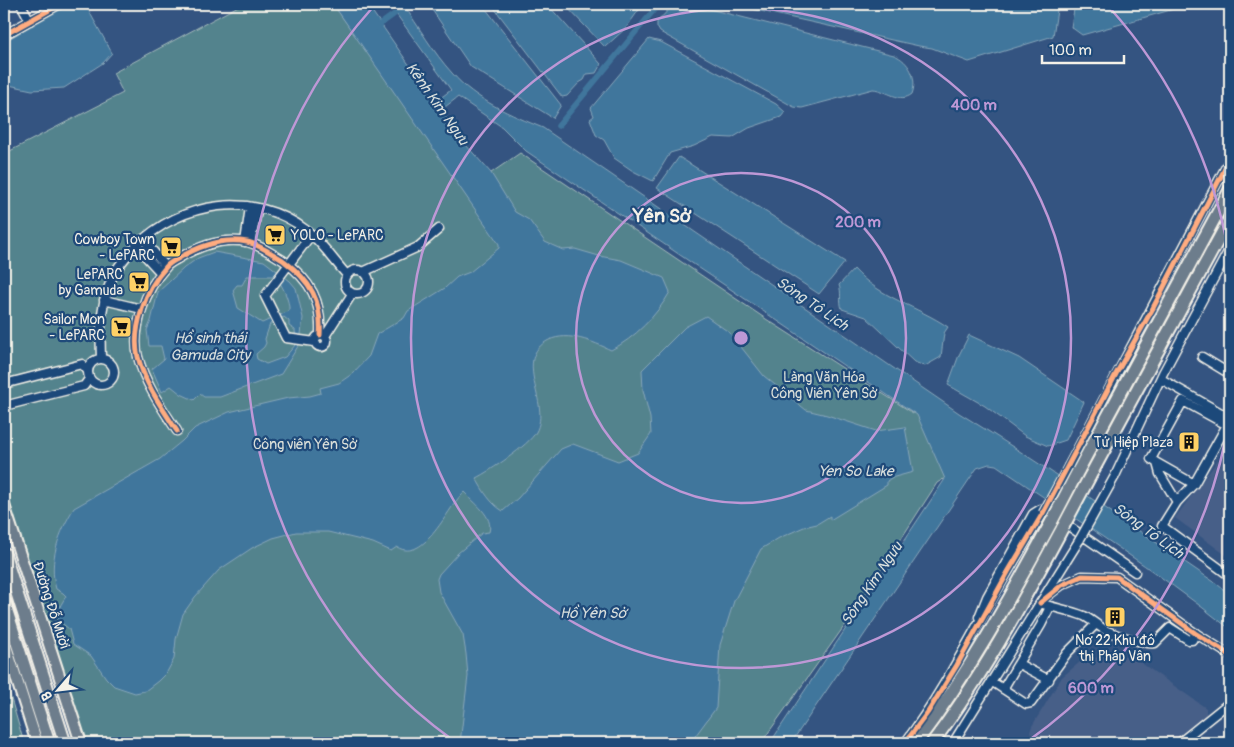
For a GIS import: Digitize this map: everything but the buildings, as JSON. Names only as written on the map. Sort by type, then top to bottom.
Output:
[{"type":"highway","points":[[916,743],[952,695],[979,651],[1047,517],[1230,190]]},
{"type":"highway","points":[[932,743],[991,656],[1230,218]]},
{"type":"highway","points":[[4,553],[65,743]]},
{"type":"highway","points":[[4,602],[49,743]]},
{"type":"main road","name":"Đường Đỗ Mười","points":[[4,505],[81,743]]},
{"type":"main road","points":[[4,640],[37,743]]},
{"type":"street","points":[[21,4],[30,20]]},
{"type":"street","points":[[4,35],[59,4]]},
{"type":"street","points":[[1074,468],[1230,159]]},
{"type":"street","points":[[101,358],[100,331],[105,299],[110,282],[126,256],[143,239],[169,220],[193,210],[228,205],[269,211],[307,230],[347,275]]},
{"type":"street","points":[[248,243],[254,208]]},
{"type":"street","points":[[363,272],[368,279],[368,288],[361,294],[352,294],[345,287],[347,275],[354,270],[363,272],[418,247],[439,229]]},
{"type":"street","points":[[311,235],[265,296],[286,338],[298,340],[320,338],[352,294]]},
{"type":"street","points":[[143,239],[164,270]]},
{"type":"street","points":[[176,431],[145,376],[138,356],[136,328],[148,292],[164,270],[196,247],[220,241],[248,243],[272,253],[288,264],[296,270],[313,291],[321,320],[320,338]]},
{"type":"street","points":[[136,246],[164,270]]},
{"type":"street","points":[[953,743],[1080,539],[1115,476],[1161,379],[1230,248]]},
{"type":"street","points":[[105,299],[143,308]]},
{"type":"street","points":[[1202,357],[1230,374]]},
{"type":"street","points":[[4,384],[82,364],[87,370],[89,379],[96,385],[106,385],[113,379],[114,369],[110,361],[101,358],[92,362],[87,370]]},
{"type":"street","points":[[4,406],[84,386],[89,379]]},
{"type":"street","points":[[1161,379],[1230,418]]},
{"type":"street","points":[[1194,484],[1152,459],[1183,401],[1227,426],[1194,484],[1177,502],[1162,526],[1230,576]]},
{"type":"street","points":[[1157,463],[1160,474],[1177,502]]},
{"type":"street","points":[[977,627],[981,609],[987,597],[1033,514],[1041,509],[1047,511],[1135,572]]},
{"type":"street","points":[[905,743],[928,712],[957,665],[977,627],[1047,517]]},
{"type":"street","points":[[1040,603],[1062,585],[1082,576],[1116,577],[1196,634],[1230,654]]},
{"type":"street","points":[[1040,603],[1086,617],[1106,631],[1153,644],[1170,628],[1189,640],[1192,640],[1196,634]]},
{"type":"street","points":[[1003,689],[1050,607]]},
{"type":"street","points":[[991,681],[1029,704],[1034,702],[1067,653],[1096,624]]},
{"type":"street","points":[[1019,664],[1049,680]]},
{"type":"street","points":[[1182,742],[1230,702]]},
{"type":"shaded area","points":[[1230,444],[1230,558],[1175,518]]},
{"type":"shaded area","points":[[1105,655],[1122,655],[1137,660],[1206,708],[1206,714],[1169,743],[1039,743],[1030,732],[1032,726],[1062,677],[1080,662]]},
{"type":"green space","name":"Công viên Yên Sở","points":[[242,4],[333,4],[465,191],[520,153],[766,319],[913,413],[918,414],[945,478],[937,483],[850,618],[761,743],[84,743],[4,491],[4,154],[123,93],[113,73]]},
{"type":"green space","points":[[4,675],[24,743],[4,743]]},
{"type":"water","points":[[67,4],[85,4],[112,53],[103,63],[64,88],[32,90],[4,84],[4,42]]},
{"type":"water","name":"Hồ Yên Sở","points":[[333,4],[367,4],[435,102],[451,90],[389,4],[403,4],[445,65],[471,91],[494,106],[543,128],[959,413],[1057,476],[1217,584],[1230,595],[1230,629],[1115,545],[996,465],[989,464],[977,468],[791,743],[770,743],[945,479],[917,415],[526,151],[502,127],[458,97],[441,110],[466,145],[491,173],[515,212],[529,220],[545,242],[563,250],[575,249],[621,260],[664,278],[670,292],[645,325],[629,339],[611,350],[573,337],[549,340],[538,348],[533,358],[532,370],[540,420],[536,432],[526,444],[476,478],[481,488],[495,505],[503,511],[518,498],[561,449],[573,444],[618,461],[638,453],[651,434],[650,418],[643,390],[642,370],[685,327],[706,316],[730,333],[764,376],[806,410],[876,431],[905,427],[913,472],[891,478],[887,481],[887,485],[830,520],[830,516],[817,524],[804,527],[779,538],[761,549],[734,601],[720,645],[716,708],[690,743],[460,743],[468,676],[466,654],[463,635],[439,592],[437,579],[439,574],[458,553],[482,533],[489,532],[490,526],[486,515],[464,492],[435,531],[417,548],[407,550],[397,547],[391,551],[373,543],[328,532],[296,532],[273,538],[252,548],[219,570],[195,597],[183,614],[176,639],[174,659],[167,672],[158,681],[145,691],[135,693],[114,686],[91,656],[73,644],[69,629],[58,620],[59,610],[66,596],[56,589],[53,568],[54,557],[64,527],[74,508],[160,459],[195,428],[229,412],[288,398],[310,396],[321,393],[320,388],[339,383],[352,374],[369,356],[377,334],[404,318],[408,311],[445,288],[457,277],[470,272],[499,248],[499,244]]},
{"type":"water","points":[[428,4],[482,4],[561,105],[553,118],[471,67]]},
{"type":"water","points":[[491,4],[547,4],[601,64],[596,73],[587,74],[584,80],[567,96],[562,97]]},
{"type":"water","points":[[564,4],[643,4],[626,28],[605,47]]},
{"type":"water","points":[[674,4],[689,4],[894,55],[904,61],[911,71],[914,82],[912,94],[903,98],[873,89],[802,108],[794,107],[660,32],[657,22]]},
{"type":"water","points":[[729,4],[1058,4],[1053,36],[969,62],[932,48]]},
{"type":"water","points":[[1075,4],[1192,4],[1082,35],[1071,27]]},
{"type":"water","points":[[649,39],[661,42],[776,104],[785,112],[781,117],[749,128],[732,138],[713,137],[694,146],[670,153],[653,181],[633,171],[614,158],[604,140],[596,135],[590,119],[594,116],[591,108]]},
{"type":"water","points":[[679,157],[845,262],[819,294],[657,188]]},
{"type":"water","name":"Hồ sinh thái Gamuda City","points":[[214,252],[264,261],[296,288],[303,318],[300,343],[281,374],[220,397],[204,397],[200,394],[194,400],[181,394],[171,386],[162,392],[152,369],[164,359],[161,346],[149,346],[147,330],[158,292],[198,258]],"holes":[[[247,276],[275,276],[285,293],[289,311],[262,323],[238,308],[233,290],[237,285],[242,285]],[[284,317],[289,321],[289,326],[295,330],[296,344],[285,357],[266,364],[257,359],[256,354],[266,343],[265,339],[270,324]]]},
{"type":"water","points":[[854,269],[864,279],[887,295],[948,327],[944,333],[941,357],[925,366],[914,362],[866,317],[842,309],[839,285]]},
{"type":"water","points":[[969,335],[1019,358],[1084,402],[1066,440],[1048,446],[1025,436],[985,406],[948,385]]},
{"type":"waterway","points":[[558,126],[659,4]]},
{"type":"waterway","points":[[375,28],[400,10]]},
{"type":"cycle path","points":[[4,35],[60,4]]},
{"type":"cycle path","points":[[905,743],[928,712],[957,665],[1043,513],[1153,308],[1230,159]]},
{"type":"cycle path","points":[[177,431],[154,396],[141,367],[136,345],[139,321],[146,297],[158,276],[170,263],[195,250],[220,242],[247,242],[262,247],[284,261],[308,284],[317,302],[320,335]]},
{"type":"cycle path","points":[[1040,603],[1062,585],[1082,576],[1117,577],[1195,633],[1230,655]]},
{"type":"place","name":"YOLO - LePARC","points":[[275,235]]},
{"type":"place","name":"Cowboy Town - LePARC","points":[[171,247]]},
{"type":"place","name":"LePARC by Gamuda","points":[[139,282]]},
{"type":"place","name":"Sailor Mon - LePARC","points":[[121,327]]},
{"type":"place","name":"Tứ Hiệp Plaza","points":[[1189,442]]},
{"type":"place","name":"Nơ 22 Khu đô thị Pháp Vân","points":[[1115,617]]},
{"type":"district","name":"Yên Sở","points":[[662,216]]},
{"type":"water label","name":"Kênh Kim Ngưu","points":[[437,104]]},
{"type":"water label","name":"Sông Tô Lịch","points":[[812,304]]},
{"type":"water label","name":"Yen So Lake","points":[[856,471]]},
{"type":"water label","name":"Sông Tô Lịch","points":[[1148,531]]},
{"type":"water label","name":"Sông Kim Ngưu","points":[[872,584]]},
{"type":"park label","name":"Làng Văn Hóa Công Viên Yên Sở","points":[[824,386]]}]
